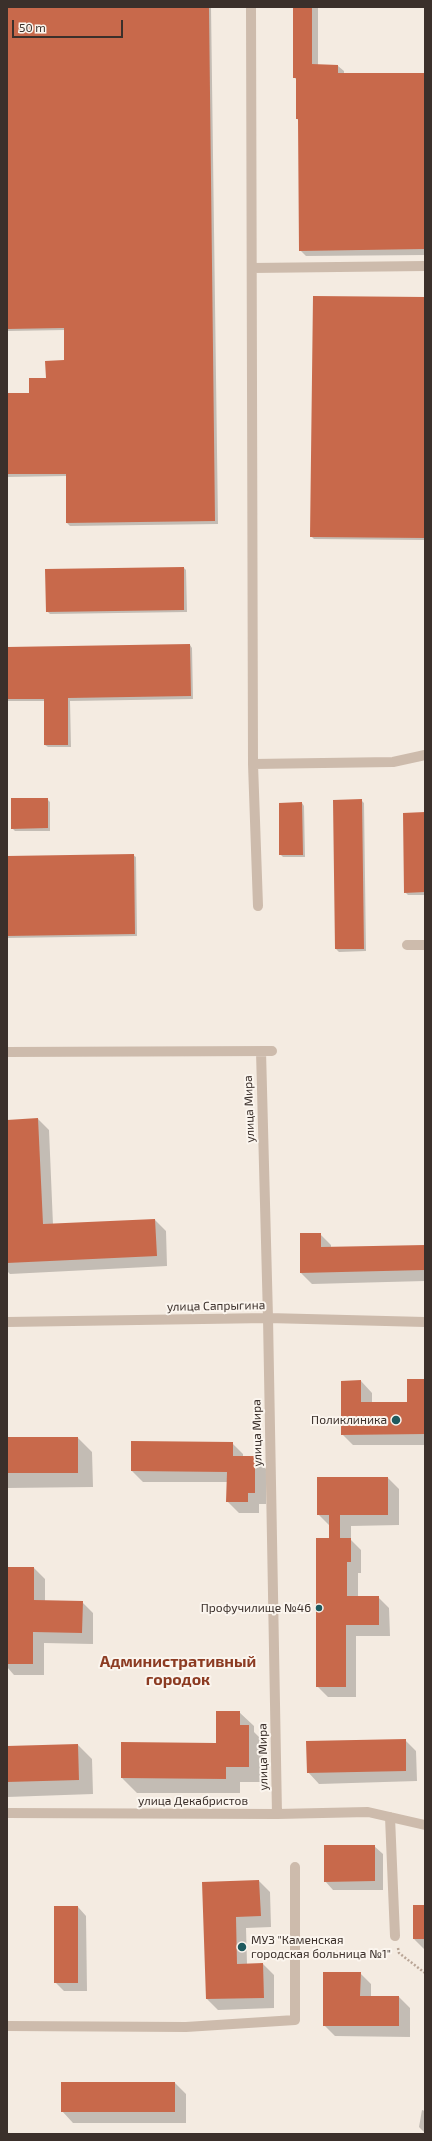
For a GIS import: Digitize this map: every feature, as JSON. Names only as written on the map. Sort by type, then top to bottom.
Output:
[{"type":"street","points":[[251,7],[253,764],[258,906]]},
{"type":"street","points":[[252,268],[425,266]]},
{"type":"street","points":[[253,764],[393,762],[425,755]]},
{"type":"street","points":[[407,945],[425,945]]},
{"type":"street","name":"улица Мира","points":[[261,1051],[268,1318],[277,1814]]},
{"type":"street","points":[[7,1052],[272,1051]]},
{"type":"street","name":"улица Сапрыгина","points":[[7,1322],[268,1318],[425,1322]]},
{"type":"street","name":"улица Декабристов","points":[[7,1813],[277,1814],[368,1812],[425,1825]]},
{"type":"street","points":[[390,1817],[395,1936]]},
{"type":"street","points":[[7,2026],[186,2027],[295,2020],[295,1867]]},
{"type":"path","points":[[395,1936],[399,1953],[425,1973]]},
{"type":"building","points":[[7,7],[209,7],[215,521],[66,523],[66,474],[7,474],[7,393],[29,393],[29,378],[46,378],[45,361],[64,360],[64,328],[7,329]]},
{"type":"building","points":[[293,7],[312,7],[312,64],[338,65],[338,73],[425,73],[425,249],[299,251],[298,119],[296,119],[296,78],[293,78]]},
{"type":"building","points":[[313,296],[425,297],[425,538],[310,537]]},
{"type":"building","points":[[184,567],[184,610],[46,612],[45,569]]},
{"type":"building","points":[[190,644],[191,696],[68,698],[68,745],[44,745],[44,699],[7,699],[7,647]]},
{"type":"building","points":[[11,798],[48,798],[48,828],[11,829]]},
{"type":"building","points":[[362,799],[364,949],[335,949],[333,800]]},
{"type":"building","points":[[302,802],[303,855],[279,855],[279,803]]},
{"type":"building","points":[[425,812],[425,892],[404,893],[403,813]]},
{"type":"building","points":[[134,854],[135,934],[7,936],[7,856]]},
{"type":"building","points":[[38,1118],[43,1224],[155,1219],[157,1256],[7,1263],[7,1120]]},
{"type":"building","points":[[300,1233],[321,1233],[321,1247],[425,1245],[425,1270],[300,1273]]},
{"type":"building","points":[[407,1379],[425,1379],[425,1434],[341,1435],[341,1381],[361,1380],[361,1402],[407,1402]]},
{"type":"building","points":[[7,1437],[78,1437],[78,1473],[7,1473]]},
{"type":"building","points":[[131,1441],[233,1442],[233,1456],[255,1456],[255,1493],[248,1493],[248,1502],[226,1502],[227,1472],[131,1471]]},
{"type":"building","points":[[317,1477],[388,1477],[388,1515],[340,1515],[340,1538],[351,1538],[351,1562],[347,1562],[347,1596],[379,1596],[379,1625],[346,1625],[346,1687],[316,1687],[316,1538],[329,1538],[329,1515],[317,1515]]},
{"type":"building","points":[[7,1567],[34,1567],[34,1600],[83,1601],[82,1633],[33,1632],[33,1664],[7,1664]]},
{"type":"building","points":[[216,1711],[240,1711],[240,1725],[249,1725],[249,1767],[226,1767],[226,1779],[121,1778],[121,1742],[216,1743]]},
{"type":"building","points":[[406,1739],[406,1771],[307,1773],[306,1741]]},
{"type":"building","points":[[78,1744],[79,1780],[7,1782],[7,1746]]},
{"type":"building","points":[[324,1845],[375,1845],[375,1881],[324,1882]]},
{"type":"building","points":[[259,1880],[261,1916],[236,1917],[237,1964],[263,1963],[264,1998],[206,1999],[202,1882]]},
{"type":"building","points":[[413,1905],[425,1905],[425,1939],[413,1939]]},
{"type":"building","points":[[54,1906],[78,1906],[78,1983],[54,1983]]},
{"type":"building","points":[[323,1972],[361,1972],[360,1996],[399,1996],[399,2026],[323,2026]]},
{"type":"building","points":[[61,2082],[175,2082],[175,2112],[61,2112]]},
{"type":"place","name":"Поликлиника","points":[[396,1420]]},
{"type":"place","name":"Профучилище №46","points":[[319,1608]]},
{"type":"place","name":"МУЗ \"Каменская городская больница №1\"","points":[[242,1947]]},
{"type":"district","name":"Административный городок","points":[[178,1671]]}]
